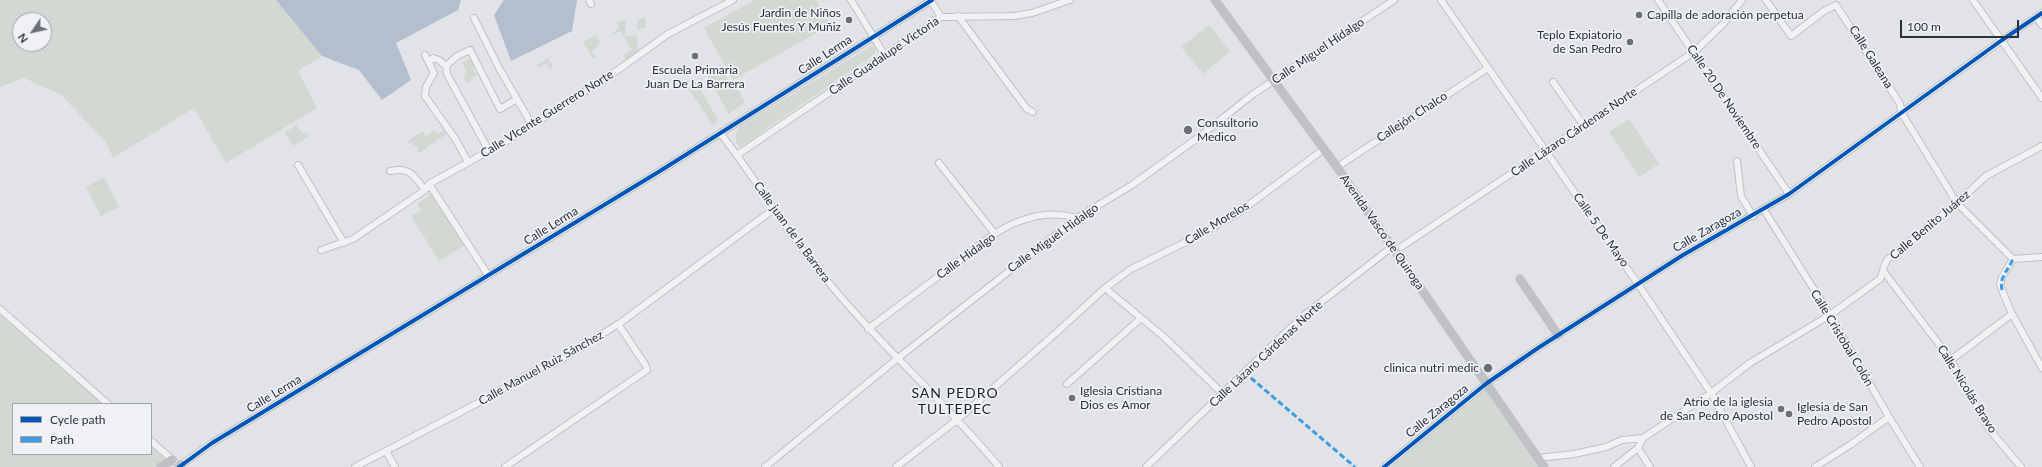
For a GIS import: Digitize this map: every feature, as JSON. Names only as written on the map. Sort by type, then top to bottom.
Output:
[{"type":"street","name":"Calle VIcente Guerrero Norte","points":[[321,250],[353,239],[425,190],[430,184],[532,125],[636,58],[668,34],[733,0]]},
{"type":"street","points":[[851,0],[884,54]]},
{"type":"street","points":[[932,0],[941,17]]},
{"type":"street","name":"Calle Lerma","points":[[161,467],[179,465],[212,443],[720,133],[932,0]]},
{"type":"street","name":"Calle Guadalupe Victoria","points":[[737,155],[884,54],[941,17],[1014,16],[1032,13],[1070,0]]},
{"type":"street","name":"Avenida Vasco de Quiroga","points":[[1215,0],[1324,149],[1544,467]]},
{"type":"street","name":"Calle Miguel Hidalgo","points":[[765,467],[898,358],[1077,218],[1132,185],[1274,80],[1394,0]]},
{"type":"street","name":"Calle 5 De Mayo","points":[[1441,0],[1638,284],[1711,393],[1751,467]]},
{"type":"street","name":"Calle 20 De Noviembre","points":[[1658,0],[1789,194]]},
{"type":"street","name":"Calle Lázaro Cárdenas Norte","points":[[1146,467],[1303,316],[1394,249],[1546,151],[1694,52],[1723,24],[1742,0]]},
{"type":"street","name":"Calle Galeana","points":[[1766,0],[1791,36],[1824,11],[1836,5],[1900,104],[1901,112],[1956,203],[2013,259]]},
{"type":"street","points":[[1973,0],[2042,98]]},
{"type":"street","name":"Calle Zaragoza","points":[[1384,467],[1487,384],[1558,335],[1683,255],[1764,210],[1789,194],[1901,112],[2042,13]]},
{"type":"street","points":[[958,16],[1027,109],[1033,112]]},
{"type":"street","points":[[2036,17],[2042,25]]},
{"type":"street","points":[[474,18],[517,100],[532,125]]},
{"type":"street","points":[[446,66],[468,48],[500,109],[517,100]]},
{"type":"street","points":[[426,55],[434,73],[426,86],[425,96],[456,140],[468,162]]},
{"type":"street","points":[[429,62],[433,58],[439,60],[446,66],[447,74],[489,151]]},
{"type":"street","name":"Callejón Chalco","points":[[1336,167],[1488,68]]},
{"type":"street","points":[[1553,82],[1584,126]]},
{"type":"street","name":"Calle juan de la Barrera","points":[[720,133],[820,272],[868,329],[957,420],[996,466]]},
{"type":"street","name":"Calle Benito Juárez","points":[[1644,438],[1711,393],[1750,363],[1830,316],[1880,279],[1884,272],[1883,266],[1887,260],[1986,176],[2042,146]]},
{"type":"street","name":"Calle Morelos","points":[[896,467],[957,420],[1105,288],[1130,269],[1196,238],[1238,213],[1324,149]]},
{"type":"street","points":[[1737,161],[1741,196],[1753,216]]},
{"type":"street","points":[[939,163],[995,234]]},
{"type":"street","points":[[298,165],[344,243]]},
{"type":"street","points":[[390,171],[401,169],[409,171],[425,190]]},
{"type":"street","points":[[430,184],[488,275]]},
{"type":"street","name":"Calle Manuel Ruiz Sánchez","points":[[354,467],[478,403],[538,369],[553,364],[618,324],[774,209]]},
{"type":"street","name":"Calle Cristobal Colón","points":[[1764,210],[1830,316],[1920,467]]},
{"type":"street","name":"Calle Hidalgo","points":[[868,329],[995,234],[1013,224],[1033,218],[1065,215],[1077,218]]},
{"type":"street","points":[[2042,257],[2013,259],[2002,277],[2000,284],[2012,314],[2042,368]]},
{"type":"street","name":"Calle Nicolás Bravo","points":[[1884,272],[1951,360],[1989,429],[2021,467]]},
{"type":"street","points":[[1520,279],[1558,335]]},
{"type":"street","points":[[1105,288],[1140,319],[1147,322],[1164,337],[1222,394]]},
{"type":"street","points":[[0,309],[107,403]]},
{"type":"street","points":[[1951,360],[2012,314]]},
{"type":"street","points":[[1067,384],[1140,319]]},
{"type":"street","points":[[508,466],[646,370],[646,366],[618,324]]},
{"type":"street","points":[[1815,467],[1850,445],[1889,417]]},
{"type":"street","points":[[1538,458],[1574,454],[1606,447],[1622,440],[1644,438]]},
{"type":"street","points":[[1614,467],[1638,448],[1644,438]]},
{"type":"street","points":[[152,442],[179,465]]},
{"type":"street","points":[[1638,448],[1650,467]]},
{"type":"street","points":[[386,451],[395,467]]},
{"type":"shaded area","points":[[0,0],[276,0],[322,56],[298,71],[317,108],[226,163],[194,108],[113,158],[106,142],[60,94],[24,78],[0,87]]},
{"type":"shaded area","points":[[754,0],[816,0],[831,25],[733,80],[704,28]]},
{"type":"shaded area","points":[[645,17],[646,27],[637,30],[638,20]]},
{"type":"shaded area","points":[[626,19],[625,36],[637,35],[638,52],[626,60],[623,55],[632,49],[620,31],[612,36],[611,34],[619,28],[617,22]]},
{"type":"shaded area","points":[[1209,25],[1230,51],[1203,74],[1181,47]]},
{"type":"shaded area","points":[[595,35],[601,42],[592,51],[596,57],[593,59],[583,42]]},
{"type":"shaded area","points":[[871,46],[876,48],[875,54],[740,147],[738,145],[736,137],[739,127]]},
{"type":"shaded area","points":[[472,58],[477,66],[473,68],[476,75],[472,77],[473,80],[467,83],[463,77],[466,75],[465,72],[467,71],[462,63]]},
{"type":"shaded area","points":[[548,58],[553,67],[550,69],[547,63],[539,68],[537,65]]},
{"type":"shaded area","points":[[719,66],[733,86],[736,86],[745,102],[729,114],[706,74]]},
{"type":"shaded area","points":[[696,82],[719,121],[713,125],[687,87]]},
{"type":"shaded area","points":[[1629,119],[1659,164],[1639,177],[1609,132]]},
{"type":"shaded area","points":[[296,125],[303,134],[307,132],[309,136],[293,146],[285,132]]},
{"type":"shaded area","points":[[444,130],[446,134],[419,153],[416,145],[414,146],[412,142],[409,144],[407,141],[423,131],[426,136],[435,131],[437,134]]},
{"type":"shaded area","points":[[104,177],[119,207],[101,216],[86,187]]},
{"type":"shaded area","points":[[431,194],[465,245],[439,261],[411,216],[421,210],[417,204]]},
{"type":"shaded area","points":[[0,312],[103,403],[12,403],[12,455],[152,455],[152,447],[170,463],[162,467],[0,467]]},
{"type":"shaded area","points":[[1485,388],[1538,467],[1391,467]]},
{"type":"water","points":[[276,0],[461,0],[458,10],[396,43],[411,80],[382,100],[359,70],[322,56]]},
{"type":"water","points":[[504,0],[577,0],[572,31],[511,61],[494,15]]},
{"type":"marked path","points":[[2002,290],[2001,285],[2003,278],[2013,259]]},
{"type":"marked path","points":[[1244,372],[1355,467]]},
{"type":"cycle path","points":[[179,467],[212,443],[660,171],[932,0]]},
{"type":"cycle path","points":[[1384,467],[1487,383],[1538,348],[1683,255],[1789,194],[2002,40],[2042,13]]},
{"type":"place","name":"Capilla de adoración perpetua","points":[[1639,15]]},
{"type":"place","name":"Jardin de Niños Jesús Fuentes Y Muñiz","points":[[849,20]]},
{"type":"place","name":"Teplo Expiatorio de San Pedro","points":[[1630,42]]},
{"type":"place","name":"Escuela Primaria Juan De La Barrera","points":[[695,56]]},
{"type":"place","name":"Consultorio Medico","points":[[1188,130]]},
{"type":"place","name":"clinica nutri medic","points":[[1488,368]]},
{"type":"place","name":"Iglesia Cristiana Dios es Amor","points":[[1072,398]]},
{"type":"place","name":"Atrio de la iglesia de San Pedro Apostol","points":[[1781,409]]},
{"type":"place","name":"Iglesia de San Pedro Apostol","points":[[1789,414]]},
{"type":"district","name":"SAN PEDRO TULTEPEC","points":[[955,402]]}]
